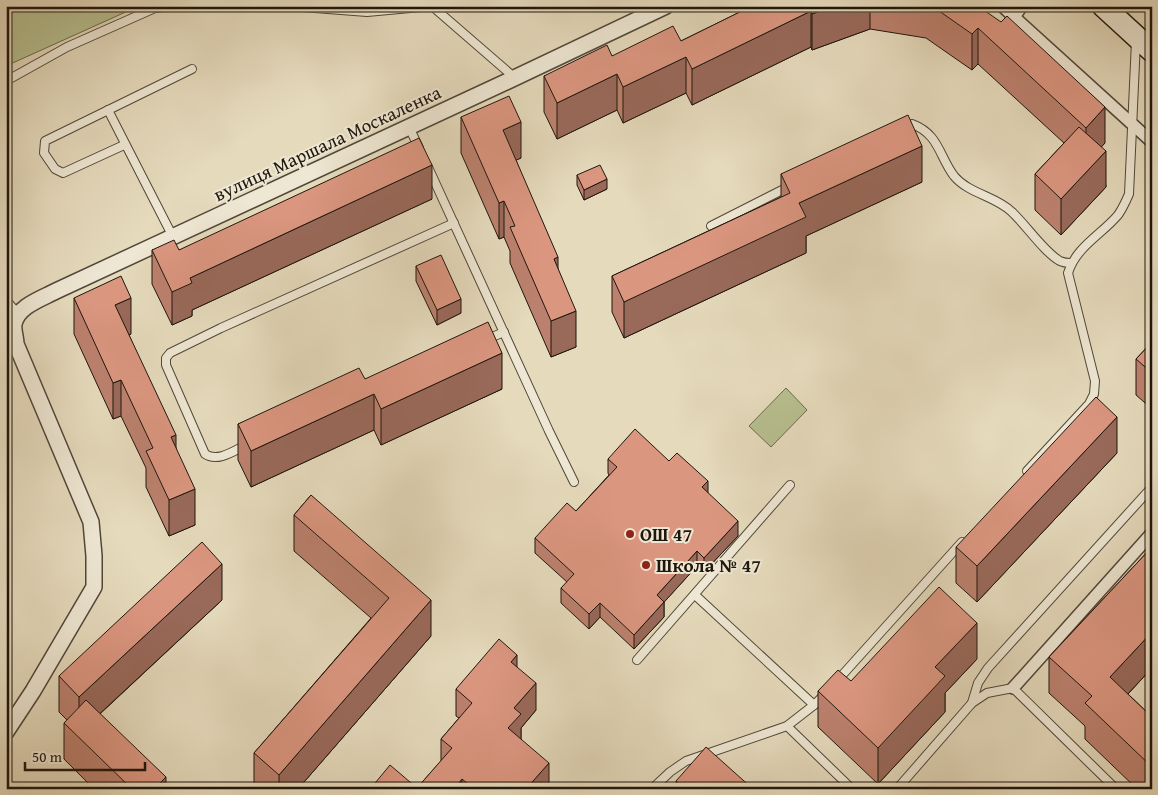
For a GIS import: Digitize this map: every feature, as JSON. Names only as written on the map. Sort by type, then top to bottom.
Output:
[{"type":"main road","points":[[1103,6],[1152,51]]},
{"type":"street","name":"вулиця Маршала Москаленка","points":[[16,320],[28,305],[56,291],[666,6]]},
{"type":"street","points":[[1002,6],[1152,142]]},
{"type":"street","points":[[1014,17],[1022,6]]},
{"type":"street","points":[[6,732],[33,691],[94,587],[91,522],[16,344],[16,320]]},
{"type":"street","points":[[1012,688],[1152,533]]},
{"type":"lane","points":[[6,81],[67,47],[155,8],[172,6]]},
{"type":"lane","points":[[289,6],[367,12],[432,6],[515,78]]},
{"type":"lane","points":[[1022,476],[1090,404],[1094,394],[1095,382],[1068,273],[1071,262],[1117,215],[1124,206],[1129,194],[1136,36]]},
{"type":"lane","points":[[124,145],[63,173],[55,169],[44,153],[45,141],[192,69]]},
{"type":"lane","points":[[108,110],[124,145],[173,236]]},
{"type":"lane","points":[[895,133],[912,124],[932,135],[955,176],[975,190],[999,201],[1012,211],[1054,257],[1062,263],[1071,262]]},
{"type":"lane","points":[[409,127],[422,153]]},
{"type":"lane","points":[[426,162],[574,482]]},
{"type":"lane","points":[[711,226],[799,182]]},
{"type":"lane","points":[[253,442],[217,458],[211,458],[205,454],[166,365],[166,358],[170,352],[454,223]]},
{"type":"lane","points":[[6,300],[16,320]]},
{"type":"lane","points":[[477,343],[504,332]]},
{"type":"lane","points":[[638,660],[790,485]]},
{"type":"lane","points":[[972,703],[978,683],[988,668],[1152,487]]},
{"type":"lane","points":[[652,789],[670,772],[686,761],[787,726],[814,705],[969,534]]},
{"type":"lane","points":[[694,595],[814,705]]},
{"type":"lane","points":[[897,789],[972,703],[987,693],[1012,688],[1116,789]]},
{"type":"lane","points":[[787,726],[852,789]]},
{"type":"green space","points":[[6,6],[139,6],[6,66]]},
{"type":"green space","points":[[786,388],[807,410],[771,447],[749,426]]},
{"type":"building","points":[[752,6],[833,6],[812,14],[811,11],[692,69],[686,57],[623,87],[617,74],[557,103],[544,76],[607,45],[612,56],[673,26],[681,41]]},
{"type":"building","points":[[932,6],[978,6],[1001,22],[1007,16],[1105,107],[1086,128],[978,28],[972,34]]},
{"type":"building","points":[[509,96],[521,122],[503,130],[558,257],[554,259],[576,311],[551,321],[510,227],[515,226],[504,201],[499,203],[461,117]]},
{"type":"building","points":[[908,115],[922,146],[799,203],[806,217],[624,302],[612,276],[790,193],[781,174]]},
{"type":"building","points":[[1079,127],[1106,151],[1061,199],[1035,174]]},
{"type":"building","points":[[419,138],[432,165],[190,278],[192,283],[172,292],[152,250],[174,240],[179,250]]},
{"type":"building","points":[[600,165],[607,179],[584,190],[577,175]]},
{"type":"building","points":[[1152,179],[1152,189],[1147,185]]},
{"type":"building","points":[[441,255],[461,299],[437,310],[416,266]]},
{"type":"building","points":[[121,276],[131,298],[115,305],[176,435],[171,437],[195,489],[169,500],[146,451],[153,448],[121,380],[113,383],[74,298]]},
{"type":"building","points":[[488,322],[502,353],[381,409],[374,394],[251,451],[238,424],[359,368],[365,379]]},
{"type":"building","points":[[1152,342],[1152,373],[1136,359]]},
{"type":"building","points":[[1096,397],[1117,417],[977,566],[956,547]]},
{"type":"building","points":[[635,429],[669,461],[677,453],[708,481],[702,487],[738,521],[704,558],[697,551],[657,595],[664,602],[634,635],[600,603],[589,614],[561,588],[574,574],[535,538],[567,503],[576,511],[617,467],[608,459]]},
{"type":"building","points":[[311,495],[431,600],[279,775],[254,753],[389,598],[294,515]]},
{"type":"building","points":[[202,542],[222,564],[79,697],[59,676]]},
{"type":"building","points":[[1152,547],[1152,632],[1110,677],[1152,717],[1152,767],[1085,703],[1092,696],[1049,657]]},
{"type":"building","points":[[939,587],[977,623],[935,667],[945,676],[878,748],[818,691],[838,670],[851,681]]},
{"type":"building","points":[[499,639],[517,655],[511,662],[536,683],[514,708],[521,714],[508,728],[549,763],[526,789],[474,789],[462,779],[454,789],[372,789],[390,765],[417,788],[452,748],[441,739],[472,703],[456,689]]},
{"type":"building","points":[[86,700],[166,777],[154,789],[132,789],[64,723]]},
{"type":"building","points":[[706,747],[753,789],[707,789],[705,787],[704,789],[684,789],[676,781]]},
{"type":"place","name":"ОШ 47","points":[[630,534]]},
{"type":"place","name":"Школа № 47","points":[[646,565]]}]
